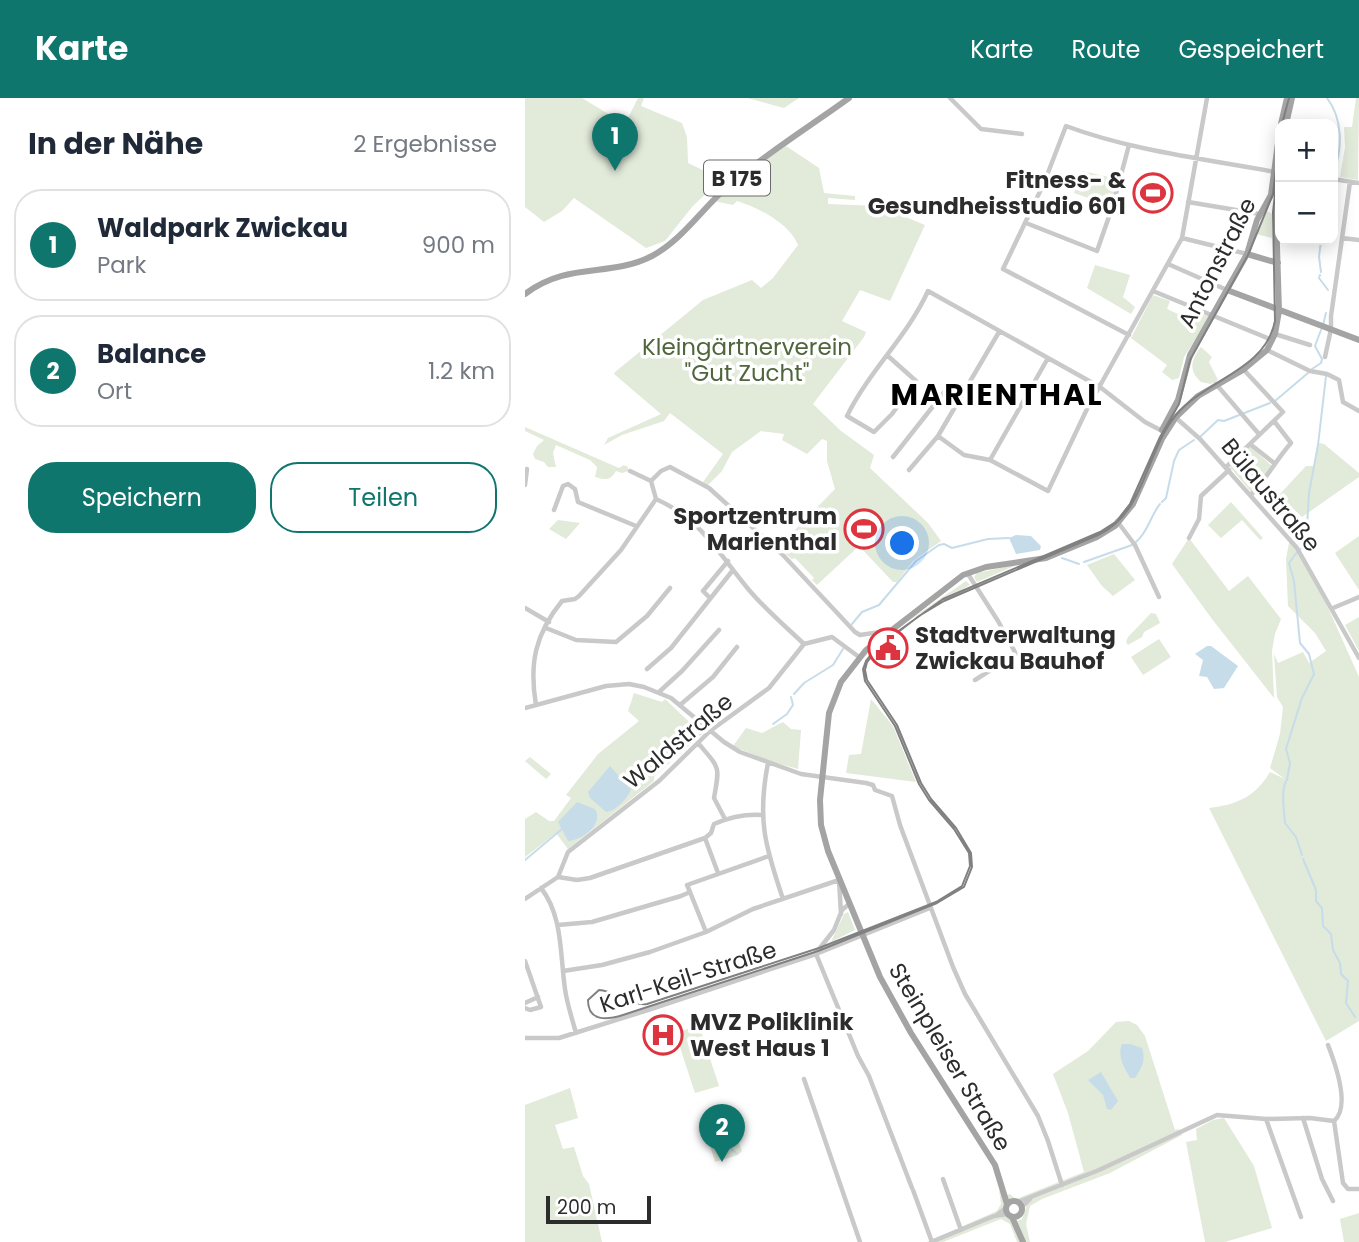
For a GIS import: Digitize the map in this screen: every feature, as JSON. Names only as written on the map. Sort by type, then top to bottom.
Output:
[{"type":"main road","name":"B 175","points":[[525,294],[549,279],[564,274],[632,265],[654,255],[674,240],[740,176],[849,98]]},
{"type":"main road","points":[[1284,119],[1290,98]]},
{"type":"main road","name":"Antonstraße","points":[[1174,414],[1190,355],[1247,254],[1260,214],[1275,182]]},
{"type":"main road","points":[[849,904],[821,825],[822,776],[831,706],[841,682],[859,657],[887,631],[967,573],[995,565],[1046,558],[1097,537],[1117,522],[1133,504],[1174,414],[1216,384],[1244,370],[1267,350],[1274,337],[1279,311],[1278,245]]},
{"type":"main road","points":[[1247,254],[1278,263]]},
{"type":"main road","points":[[1227,290],[1359,340]]},
{"type":"main road","points":[[1178,400],[1180,405],[1186,406]]},
{"type":"main road","name":"Steinpleiser Straße","points":[[849,904],[880,977],[911,1033],[987,1152],[1013,1208],[1023,1242]]},
{"type":"street","points":[[950,98],[981,129],[1022,134]]},
{"type":"street","points":[[938,436],[964,455],[991,460],[1048,491],[1070,442],[1182,238],[1207,98]]},
{"type":"street","points":[[1129,335],[1003,270],[1027,223],[1066,126],[1129,145],[1275,169]]},
{"type":"street","points":[[1027,223],[1097,250],[1113,205],[1129,145]]},
{"type":"street","points":[[1338,179],[1359,183]]},
{"type":"street","points":[[1325,357],[1325,328],[1331,316],[1350,182]]},
{"type":"street","points":[[1188,202],[1260,214]]},
{"type":"street","points":[[1182,238],[1247,254]]},
{"type":"street","points":[[1342,238],[1359,240]]},
{"type":"street","points":[[1168,264],[1227,290]]},
{"type":"street","points":[[888,356],[916,381],[892,414],[874,432],[847,416],[860,391],[917,314],[928,291],[1100,387],[1145,422],[1164,432]]},
{"type":"street","points":[[1153,291],[1274,337],[1310,345]]},
{"type":"street","points":[[909,470],[938,436],[999,332]]},
{"type":"street","points":[[1267,350],[1309,371],[1327,374],[1339,380],[1343,402],[1359,411]]},
{"type":"street","points":[[991,460],[1048,358]]},
{"type":"street","points":[[1189,538],[1199,519],[1201,496],[1283,412],[1244,370]]},
{"type":"street","points":[[1216,384],[1258,433]]},
{"type":"street","points":[[893,457],[949,386]]},
{"type":"street","name":"Bülaustraße","points":[[1174,414],[1251,495],[1301,553],[1359,658]]},
{"type":"street","points":[[1251,495],[1270,474],[1274,463],[1291,443],[1273,421]]},
{"type":"street","points":[[1250,444],[1274,463]]},
{"type":"street","points":[[651,481],[661,471],[670,467],[709,488],[782,554],[855,632],[860,635],[887,631]]},
{"type":"street","points":[[525,485],[527,469]]},
{"type":"street","points":[[630,471],[651,481],[656,499],[697,526],[714,542],[769,611],[804,644],[832,637],[859,657]]},
{"type":"street","points":[[554,510],[563,486],[568,484],[575,489],[578,502],[636,526]]},
{"type":"street","points":[[536,705],[532,667],[535,652],[549,622],[562,601],[575,599],[606,569],[656,499]]},
{"type":"street","points":[[1117,522],[1134,544],[1159,597]]},
{"type":"street","points":[[710,598],[703,591],[728,561]]},
{"type":"street","points":[[647,668],[671,648],[734,569]]},
{"type":"street","points":[[967,573],[1016,654],[975,680]]},
{"type":"street","points":[[546,628],[576,640],[616,642],[647,616],[670,589]]},
{"type":"street","points":[[1333,608],[1359,597]]},
{"type":"street","points":[[525,608],[549,622]]},
{"type":"street","points":[[659,692],[719,630]]},
{"type":"street","name":"Waldstraße","points":[[525,899],[558,877],[569,852],[660,781],[710,732],[769,688],[804,644]]},
{"type":"street","points":[[680,705],[713,677],[737,647]]},
{"type":"street","points":[[525,708],[616,684],[629,684],[659,692],[680,705],[731,748],[801,774],[873,785],[876,790],[892,796],[930,908],[965,994],[1038,1116],[1062,1185]]},
{"type":"street","points":[[698,743],[716,766],[719,780],[714,798],[725,819]]},
{"type":"street","points":[[768,763],[762,815],[769,856],[783,899]]},
{"type":"street","points":[[558,877],[577,880],[590,878],[705,838],[711,833],[714,824],[725,819],[741,815],[762,815]]},
{"type":"street","points":[[705,838],[718,873]]},
{"type":"street","points":[[706,932],[687,885],[769,856]]},
{"type":"street","points":[[563,971],[626,959],[706,932],[754,909],[839,880],[841,914]]},
{"type":"street","points":[[541,888],[552,905],[558,925],[567,1006],[576,1032]]},
{"type":"street","points":[[558,925],[592,922],[690,892]]},
{"type":"street","points":[[849,904],[816,954],[857,1056],[869,1076],[932,1242],[1013,1208],[1030,1198],[1099,1171],[1221,1115],[1334,1121]]},
{"type":"street","name":"Karl-Keil-Straße","points":[[525,1038],[552,1039],[576,1032],[816,954],[930,908]]},
{"type":"street","points":[[525,961],[538,997],[541,1007],[530,1010],[525,1005],[538,997]]},
{"type":"street","points":[[1328,1045],[1338,1069],[1341,1096],[1341,1110],[1334,1121],[1343,1183],[1348,1189],[1359,1189]]},
{"type":"street","points":[[804,1079],[860,1242]]},
{"type":"street","points":[[1303,1118],[1322,1179],[1333,1201]]},
{"type":"street","points":[[1266,1119],[1301,1217]]},
{"type":"street","points":[[943,1179],[961,1230]]},
{"type":"green space","points":[[525,98],[582,98],[625,124],[638,98],[644,98],[641,106],[682,123],[687,137],[688,163],[721,179],[692,207],[665,241],[646,248],[574,198],[562,211],[544,222],[525,207]]},
{"type":"green space","points":[[747,98],[799,98],[784,108]]},
{"type":"green space","points":[[1356,98],[1359,98],[1358,180],[1340,177],[1345,147],[1344,127],[1352,127]]},
{"type":"green space","name":"Kleingärtnerverein \"Gut Zucht\"","points":[[786,146],[819,168],[824,193],[855,196],[855,200],[828,198],[828,204],[879,206],[925,225],[890,301],[860,290],[842,321],[866,332],[864,337],[813,404],[841,431],[874,455],[870,468],[928,523],[941,541],[913,561],[897,582],[893,582],[859,546],[817,585],[795,558],[792,559],[786,554],[791,534],[835,489],[827,461],[827,441],[822,439],[807,454],[782,440],[784,434],[761,431],[732,452],[722,471],[708,485],[703,482],[723,454],[670,413],[664,421],[622,435],[604,445],[608,438],[661,414],[614,374],[615,372],[703,300],[752,280],[761,288],[773,278],[798,245],[781,223],[764,212],[737,201],[733,205],[714,201],[736,181]]},
{"type":"green space","points":[[1082,171],[1118,179],[1112,204],[1074,193]]},
{"type":"green space","points":[[1267,211],[1272,214],[1272,238],[1256,234]]},
{"type":"green space","points":[[1095,265],[1130,275],[1123,297],[1135,307],[1131,314],[1087,288]]},
{"type":"green space","points":[[1153,295],[1170,301],[1167,309],[1193,321],[1197,312],[1210,317],[1184,357],[1179,378],[1172,380],[1162,372],[1167,365],[1131,338]]},
{"type":"green space","points":[[1201,347],[1212,357],[1209,362],[1218,380],[1211,384],[1201,382],[1194,374],[1193,360]]},
{"type":"green space","points":[[525,427],[619,468],[624,465],[628,467],[628,471],[616,471],[607,479],[595,477],[597,467],[590,460],[556,445],[553,453],[556,467],[548,467],[544,462],[535,459],[533,454],[544,440],[525,431]]},
{"type":"green space","points":[[1319,443],[1324,444],[1359,473],[1359,477],[1302,517],[1279,495],[1306,466],[1314,466]]},
{"type":"green space","points":[[1250,446],[1272,466],[1251,492],[1229,466]]},
{"type":"green space","points":[[1231,502],[1263,538],[1260,540],[1242,520],[1221,538],[1208,525]]},
{"type":"green space","points":[[558,520],[580,523],[566,539],[549,529]]},
{"type":"green space","points":[[1359,536],[1359,590],[1335,553]]},
{"type":"green space","points":[[1189,538],[1229,591],[1248,576],[1281,619],[1272,651],[1274,698],[1172,564]]},
{"type":"green space","points":[[1294,541],[1359,677],[1359,1021],[1326,1041],[1209,808],[1245,798],[1259,787],[1270,772],[1285,779],[1270,768],[1280,734],[1283,707],[1277,697],[1274,654],[1278,663],[1303,652],[1309,663],[1326,651],[1315,633],[1288,606],[1286,559],[1289,543]]},
{"type":"green space","points":[[1114,554],[1135,580],[1113,596],[1087,565]]},
{"type":"green space","points":[[1019,564],[977,582],[974,577],[977,573]]},
{"type":"green space","points":[[966,581],[970,585],[911,619]]},
{"type":"green space","points":[[1151,613],[1156,614],[1160,623],[1128,645],[1128,637]]},
{"type":"green space","points":[[1359,617],[1359,651],[1345,625]]},
{"type":"green space","points":[[1159,639],[1171,657],[1143,675],[1131,657]]},
{"type":"green space","points":[[634,693],[662,702],[665,699],[702,734],[654,777],[654,781],[568,849],[556,833],[525,857],[525,819],[536,812],[549,821],[554,821],[571,798],[566,795],[598,754],[639,721],[628,711]]},
{"type":"green space","points":[[871,699],[893,726],[916,782],[846,773],[849,755],[861,754]]},
{"type":"green space","points":[[783,722],[791,729],[801,730],[798,769],[769,761],[733,746],[746,728],[762,733]]},
{"type":"green space","points":[[530,757],[551,774],[546,779],[525,761]]},
{"type":"green space","points":[[848,912],[855,930],[831,942],[844,914]]},
{"type":"green space","points":[[1129,1021],[1137,1025],[1145,1036],[1175,1130],[1179,1129],[1182,1135],[1110,1173],[1030,1206],[1026,1224],[1030,1242],[1017,1242],[1010,1224],[1001,1219],[943,1242],[927,1242],[997,1211],[1001,1204],[999,1190],[1003,1196],[1010,1194],[1016,1199],[1084,1172],[1068,1113],[1053,1074],[1088,1051],[1116,1022]],"holes":[[[1012,1198],[1019,1201],[1025,1199],[1027,1205],[1022,1219],[1014,1222],[1003,1208],[1006,1201]]]},
{"type":"green space","points":[[695,1026],[700,1028],[719,1086],[695,1093],[676,1035]]},
{"type":"green space","points":[[570,1088],[578,1118],[555,1125],[563,1149],[574,1147],[583,1176],[589,1184],[602,1242],[525,1242],[525,1105]]},
{"type":"green space","points":[[1224,1118],[1254,1166],[1272,1228],[1225,1242],[1205,1242],[1186,1142],[1197,1140],[1196,1129],[1213,1120]]},
{"type":"green space","points":[[732,1124],[742,1151],[738,1155],[715,1162],[706,1132]]},
{"type":"green space","points":[[1359,1213],[1359,1242],[1344,1242],[1340,1219]]},
{"type":"water","points":[[1016,535],[1031,536],[1041,546],[1040,550],[1016,554],[1009,538]]},
{"type":"water","points":[[1211,646],[1238,666],[1224,688],[1214,689],[1207,677],[1199,676],[1203,660],[1195,654]]},
{"type":"water","points":[[610,766],[631,790],[621,804],[606,812],[590,798],[588,792]]},
{"type":"water","points":[[577,802],[595,809],[597,820],[586,834],[568,841],[558,822]]},
{"type":"water","points":[[1122,1044],[1142,1048],[1143,1064],[1135,1078],[1130,1078],[1122,1062]]},
{"type":"water","points":[[1101,1072],[1118,1101],[1111,1110],[1107,1109],[1103,1095],[1088,1080]]},
{"type":"waterway","points":[[1327,98],[1337,119]]},
{"type":"waterway","points":[[1338,122],[1338,158]]},
{"type":"waterway","points":[[1320,245],[1321,272]]},
{"type":"waterway","points":[[1320,275],[1319,278],[1328,290]]},
{"type":"waterway","points":[[1323,325],[1326,313]]},
{"type":"waterway","points":[[1312,369],[1321,363],[1322,359],[1315,346],[1321,330]]},
{"type":"waterway","points":[[1275,401],[1308,373]]},
{"type":"waterway","points":[[1301,549],[1306,543],[1309,493],[1326,376]]},
{"type":"waterway","points":[[1201,436],[1218,420],[1224,421],[1270,403]]},
{"type":"waterway","points":[[1162,502],[1166,498],[1179,450],[1194,440]]},
{"type":"waterway","points":[[1136,542],[1160,504]]},
{"type":"waterway","points":[[852,624],[862,612],[879,605],[916,561],[939,545],[952,548],[988,539],[1009,538]]},
{"type":"waterway","points":[[1084,562],[1132,545]]},
{"type":"waterway","points":[[1298,551],[1289,563],[1294,581],[1300,643],[1309,654],[1314,674],[1301,700]]},
{"type":"waterway","points":[[1062,558],[1079,564]]},
{"type":"waterway","points":[[794,694],[804,683],[833,665],[843,649]]},
{"type":"waterway","points":[[773,724],[787,714],[793,705],[791,697]]},
{"type":"waterway","points":[[1287,780],[1290,763],[1286,749],[1301,701]]},
{"type":"waterway","points":[[1286,781],[1283,796],[1285,823],[1296,837],[1302,855]]},
{"type":"waterway","points":[[631,788],[639,789]]},
{"type":"waterway","points":[[525,860],[562,829]]},
{"type":"waterway","points":[[1303,859],[1316,890],[1316,901],[1322,908],[1323,926],[1331,934],[1341,974],[1348,981],[1346,1003],[1355,1017]]},
{"type":"waterway","points":[[718,1138],[736,1153]]},
{"type":"tram line","points":[[1283,119],[1289,98]]},
{"type":"tram line","points":[[921,615],[943,599],[1100,532],[1117,521],[1130,504],[1160,437],[1179,404],[1190,360],[1248,255],[1273,194],[1275,178]]},
{"type":"tram line","points":[[921,615],[944,601],[1098,535],[1114,525],[1136,497],[1157,446],[1176,415],[1188,403],[1260,352],[1275,321],[1273,212],[1276,182]]},
{"type":"tram line","points":[[914,620],[921,615]]},
{"type":"tram line","points":[[914,620],[921,615]]},
{"type":"tram line","points":[[914,620],[880,646],[867,662],[865,670],[867,680],[897,725],[921,783],[956,828],[971,853],[972,867],[964,887],[937,903],[818,951],[623,1015],[611,1018],[595,1016],[588,1000],[599,990],[634,1003],[647,1004],[819,948],[936,902],[962,886],[970,866],[969,853],[919,784],[895,726],[865,681],[863,669],[866,661],[879,645],[914,620]]},
{"type":"place","name":"Waldpark Zwickau","points":[[615,171]]},
{"type":"place","name":"Fitness- & Gesundheisstudio 601","points":[[1153,193]]},
{"type":"place","name":"Sportzentrum Marienthal","points":[[864,529]]},
{"type":"place","name":"Stadtverwaltung Zwickau Bauhof","points":[[888,648]]},
{"type":"place","name":"MVZ Poliklinik West Haus 1","points":[[663,1035]]},
{"type":"place","name":"Balance","points":[[722,1162]]},
{"type":"district","name":"MARIENTHAL","points":[[997,394]]}]
